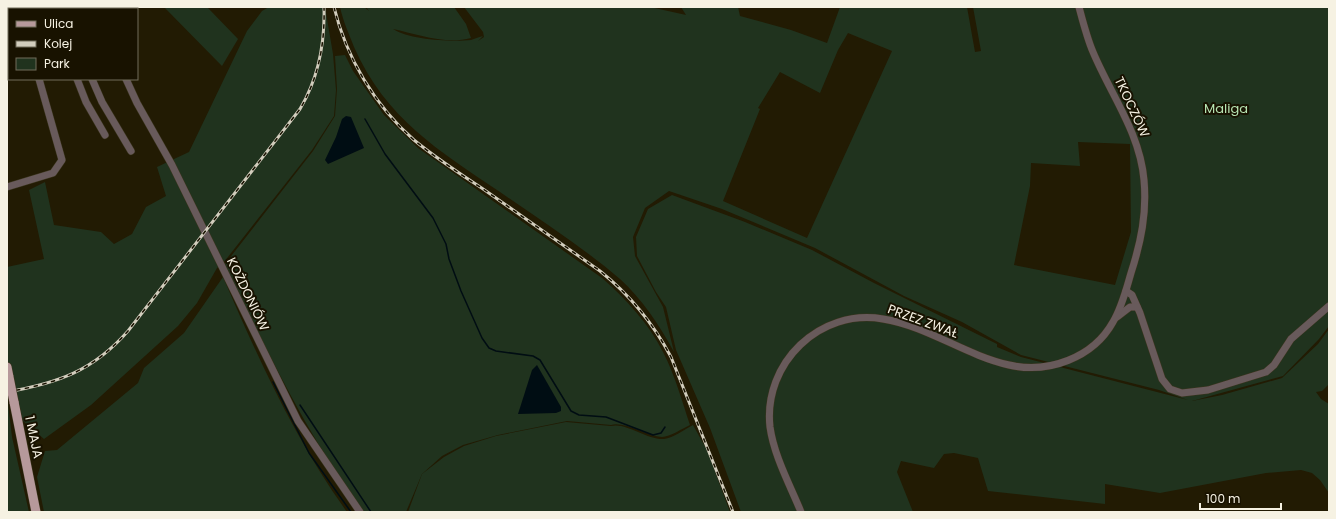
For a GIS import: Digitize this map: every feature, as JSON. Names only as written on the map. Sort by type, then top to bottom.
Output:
[{"type":"main road","name":"1 MAJA","points":[[7,367],[36,512]]},
{"type":"street","name":"TKOCZÓW","points":[[1079,7],[1093,53],[1132,131],[1142,167],[1145,200],[1144,228],[1126,291]]},
{"type":"street","points":[[7,187],[53,173],[62,160],[39,80]]},
{"type":"street","points":[[77,80],[86,102],[105,135]]},
{"type":"street","points":[[92,80],[102,102],[131,151]]},
{"type":"street","name":"KOŻDONIÓW","points":[[126,80],[137,103],[172,165],[298,421],[360,512]]},
{"type":"street","points":[[1126,291],[1132,295],[1137,307],[1162,379],[1170,389],[1187,393],[1208,390],[1266,372],[1274,365],[1291,339],[1329,306]]},
{"type":"street","name":"PRZEZ ZWAŁ","points":[[801,512],[774,446],[770,426],[770,411],[774,384],[784,364],[799,344],[816,332],[832,323],[849,319],[870,317],[885,319],[910,326],[1002,364],[1035,368],[1061,363],[1076,357],[1094,345],[1114,321],[1126,291]]},
{"type":"street","points":[[1114,321],[1130,307],[1137,307]]},
{"type":"green space","points":[[164,7],[207,7],[238,39],[222,66]]},
{"type":"green space","points":[[269,7],[325,7],[333,54],[336,90],[334,116],[312,150],[224,262],[217,268],[197,303],[178,326],[91,405],[44,439],[23,421],[15,387],[7,389],[7,267],[44,259],[29,190],[45,182],[54,225],[101,232],[114,244],[132,234],[146,207],[166,196],[157,167],[189,152],[247,31],[262,11]]},
{"type":"green space","name":"Maliga","points":[[340,7],[364,7],[369,11],[366,7],[454,7],[466,24],[471,38],[461,40],[442,40],[453,41],[471,40],[483,36],[478,41],[484,37],[483,32],[464,7],[650,7],[686,15],[681,7],[738,7],[740,16],[791,30],[827,43],[840,7],[967,7],[975,52],[981,51],[973,7],[1329,7],[1329,326],[1319,339],[1283,376],[1192,401],[1222,395],[1282,378],[1318,344],[1329,329],[1329,384],[1322,391],[1316,392],[1321,399],[1329,404],[1329,493],[1320,480],[1312,473],[1301,470],[1266,473],[1160,493],[1105,484],[1105,504],[988,491],[978,458],[954,453],[944,454],[934,468],[901,461],[897,472],[913,512],[741,512],[710,428],[676,350],[666,307],[656,292],[637,256],[636,237],[648,209],[672,195],[745,222],[812,250],[874,283],[997,344],[997,347],[1021,357],[1188,400],[1159,390],[1021,355],[962,322],[904,296],[815,248],[722,209],[669,191],[645,208],[633,237],[635,256],[663,307],[674,352],[650,313],[636,295],[620,279],[577,245],[456,162],[416,131],[382,94],[367,72],[354,47]],"holes":[[[393,29],[440,40],[410,36]],[[848,33],[892,51],[807,238],[723,201],[760,109],[758,108],[780,72],[820,93],[838,50]],[[1078,142],[1130,144],[1131,232],[1115,285],[1014,265],[1030,186],[1031,163],[1080,166]]]},
{"type":"green space","points":[[345,55],[353,71],[384,115],[418,148],[602,278],[620,294],[644,322],[663,352],[675,379],[690,425],[665,437],[656,436],[616,424],[611,425],[567,421],[498,435],[463,445],[442,456],[422,474],[406,512],[364,512],[324,453],[288,391],[225,264],[313,151],[335,116],[337,89],[335,56]]},
{"type":"green space","points":[[223,277],[264,368],[294,427],[328,485],[347,512],[44,512],[37,477],[45,451],[57,450],[138,383],[144,368],[184,333]]},
{"type":"green space","points":[[7,395],[12,437],[29,512],[7,512]]},
{"type":"green space","points":[[566,422],[623,426],[657,439],[668,438],[693,425],[707,450],[730,512],[408,512],[422,474],[444,457],[464,446],[496,436]]},
{"type":"shaded area","points":[[346,116],[351,117],[364,148],[328,164],[325,160],[336,137],[342,119]]},
{"type":"shaded area","points":[[537,365],[561,407],[561,411],[556,413],[518,414],[532,370]]},
{"type":"waterway","points":[[365,119],[385,154],[433,218],[446,244],[449,259],[461,291],[482,338],[489,348],[496,351],[533,356],[540,360],[571,411],[579,415],[606,417],[653,435],[661,433],[665,427]]},
{"type":"waterway","points":[[273,382],[309,453],[351,512]]},
{"type":"waterway","points":[[300,405],[371,512]]},
{"type":"railway","points":[[7,392],[58,379],[88,366],[115,345],[128,331],[300,109],[312,85],[320,60],[324,7]]},
{"type":"railway","points":[[334,7],[339,26],[354,62],[375,96],[400,127],[414,140],[441,160],[600,271],[631,300],[649,321],[671,357],[733,512]]}]
